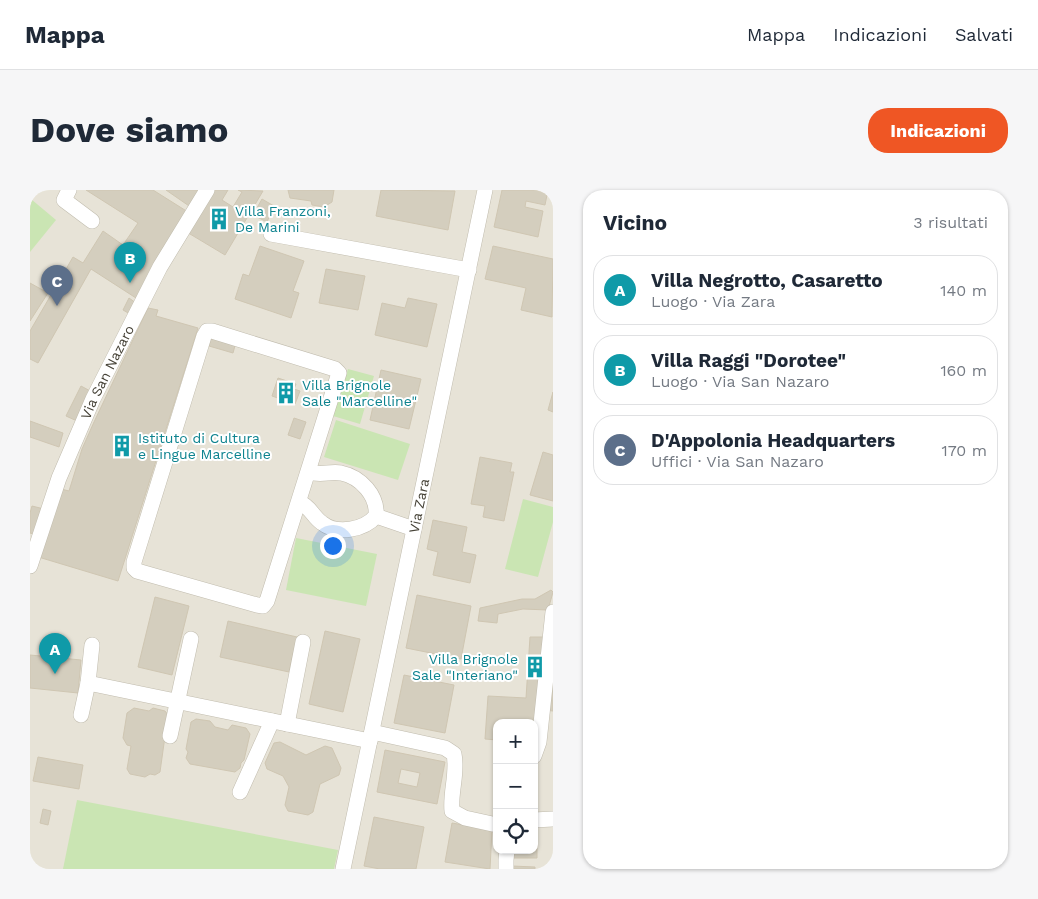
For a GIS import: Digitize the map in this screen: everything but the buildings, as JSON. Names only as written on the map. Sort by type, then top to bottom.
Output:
[{"type":"street","points":[[69,190],[64,200],[92,221]]},
{"type":"street","name":"Via San Nazaro","points":[[30,566],[59,478],[92,399],[133,323],[160,267],[207,190]]},
{"type":"street","name":"Via Zara","points":[[343,869],[485,190]]},
{"type":"street","points":[[270,234],[468,270]]},
{"type":"street","points":[[207,331],[335,369],[339,373],[299,502],[267,601],[263,606],[137,571],[134,568],[134,562],[207,331]]},
{"type":"street","points":[[299,502],[306,505],[321,523],[331,528],[346,529],[363,526],[376,516],[377,509],[373,498],[357,480],[340,473],[321,475],[309,472]]},
{"type":"street","points":[[376,516],[414,529]]},
{"type":"street","points":[[538,745],[553,612]]},
{"type":"street","points":[[170,736],[191,639]]},
{"type":"street","points":[[240,792],[280,723],[303,642]]},
{"type":"street","points":[[81,715],[88,683],[92,645]]},
{"type":"street","points":[[88,683],[280,723],[445,748],[454,754],[456,766],[451,802],[452,811],[465,818],[493,824]]},
{"type":"street","points":[[538,820],[553,819]]},
{"type":"street","points":[[506,869],[507,854]]},
{"type":"shaded area","points":[[30,190],[553,190],[553,869],[30,869]]},
{"type":"green space","points":[[31,199],[56,220],[30,252],[30,201]]},
{"type":"green space","points":[[348,369],[374,376],[360,424],[333,416]]},
{"type":"green space","points":[[336,420],[410,444],[398,480],[324,457]]},
{"type":"green space","points":[[523,499],[553,507],[553,522],[538,577],[505,569]]},
{"type":"green space","points":[[296,538],[377,554],[366,606],[286,590]]},
{"type":"green space","points":[[77,800],[338,850],[334,869],[63,869]]},
{"type":"place","name":"Villa Franzoni, De Marini","points":[[219,219]]},
{"type":"place","name":"Villa Raggi \"Dorotee\"","points":[[130,283]]},
{"type":"place","name":"D'Appolonia Headquarters","points":[[57,306]]},
{"type":"place","name":"Villa Brignole Sale \"Marcelline\"","points":[[286,393]]},
{"type":"place","name":"Istituto di Cultura e Lingue Marcelline","points":[[122,446]]},
{"type":"place","name":"Villa Brignole Sale \"Interiano\"","points":[[535,667]]},
{"type":"place","name":"Villa Negrotto, Casaretto","points":[[55,674]]}]
